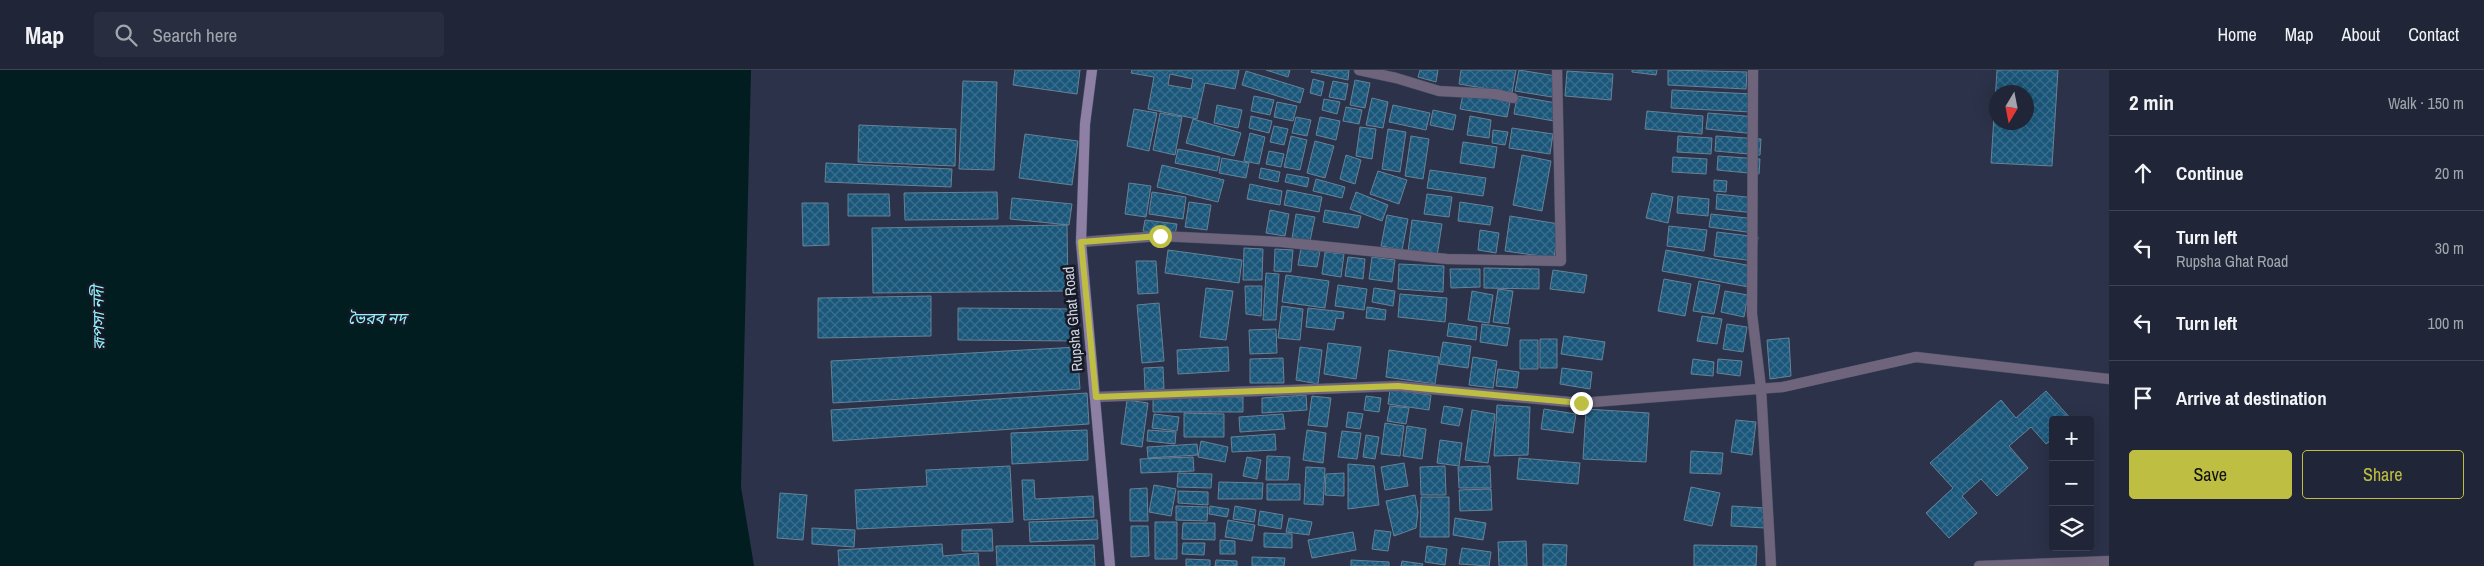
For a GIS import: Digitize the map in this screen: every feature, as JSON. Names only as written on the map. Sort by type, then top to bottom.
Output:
[{"type":"street","name":"Rupsha Ghat Road","points":[[1092,70],[1085,124],[1081,242],[1110,566]]},
{"type":"street","points":[[1360,70],[1396,78],[1439,91],[1495,94],[1513,98]]},
{"type":"street","points":[[1081,242],[1160,236],[1281,242],[1447,259],[1561,261],[1557,70]]},
{"type":"street","points":[[1753,70],[1752,314],[1761,388],[1771,566]]},
{"type":"street","points":[[1096,397],[1398,386],[1581,403],[1783,387],[1916,357],[2109,379]]},
{"type":"street","points":[[1979,566],[2109,561]]},
{"type":"water","name":"ভৈরব নদ","points":[[0,70],[751,70],[741,487],[754,566],[0,566]]},
{"type":"building","points":[[1015,70],[1080,70],[1077,94],[1013,85]]},
{"type":"building","points":[[1132,70],[1239,70],[1235,89],[1205,83],[1197,119],[1148,109],[1154,77],[1131,73]],"holes":[[[1170,74],[1193,79],[1191,89],[1168,85]]]},
{"type":"building","points":[[1266,70],[1290,70],[1288,77]]},
{"type":"building","points":[[1312,70],[1349,70],[1348,80],[1311,72]]},
{"type":"building","points":[[1420,70],[1438,70],[1436,82],[1418,77]]},
{"type":"building","points":[[1461,70],[1516,70],[1512,93],[1459,84]]},
{"type":"building","points":[[1519,70],[1556,76],[1552,97],[1515,91]]},
{"type":"building","points":[[1632,70],[1657,70],[1656,75],[1632,72]]},
{"type":"building","points":[[1668,70],[1747,72],[1746,89],[1668,85]]},
{"type":"building","points":[[1997,70],[2058,70],[2052,166],[1991,163],[1993,130],[2034,130],[2034,85],[1996,85]]},
{"type":"building","points":[[1246,71],[1304,89],[1300,103],[1242,85]]},
{"type":"building","points":[[1567,71],[1613,74],[1611,100],[1565,96]]},
{"type":"building","points":[[1313,79],[1324,82],[1321,96],[1310,93]]},
{"type":"building","points":[[1355,80],[1370,83],[1365,108],[1350,105]]},
{"type":"building","points":[[963,81],[997,82],[994,170],[959,169]]},
{"type":"building","points":[[1333,81],[1348,84],[1345,100],[1329,97]]},
{"type":"building","points":[[1672,90],[1752,94],[1751,112],[1671,108]]},
{"type":"building","points":[[1463,94],[1513,98],[1510,102],[1507,117],[1460,109]]},
{"type":"building","points":[[1254,96],[1274,100],[1270,115],[1251,111]]},
{"type":"building","points":[[1517,96],[1556,103],[1554,121],[1514,114]]},
{"type":"building","points":[[1372,98],[1388,102],[1383,128],[1366,125]]},
{"type":"building","points":[[1324,99],[1340,102],[1337,114],[1322,110]]},
{"type":"building","points":[[1277,102],[1297,106],[1293,121],[1274,117]]},
{"type":"building","points":[[1217,105],[1242,110],[1238,128],[1214,123]]},
{"type":"building","points":[[1393,105],[1430,113],[1426,130],[1389,122]]},
{"type":"building","points":[[1346,107],[1362,110],[1359,124],[1343,121]]},
{"type":"building","points":[[1134,109],[1157,113],[1149,151],[1127,146]]},
{"type":"building","points":[[1433,110],[1456,115],[1453,130],[1430,125]]},
{"type":"building","points":[[1647,111],[1703,116],[1702,134],[1645,129]]},
{"type":"building","points":[[1160,113],[1182,117],[1175,155],[1153,150]]},
{"type":"building","points":[[1708,113],[1757,117],[1756,134],[1706,129]]},
{"type":"building","points":[[1251,116],[1272,121],[1269,133],[1249,128]]},
{"type":"building","points":[[1470,116],[1491,120],[1489,138],[1467,135]]},
{"type":"building","points":[[1296,117],[1311,120],[1307,136],[1292,133]]},
{"type":"building","points":[[1320,117],[1340,121],[1336,140],[1316,135]]},
{"type":"building","points":[[1193,119],[1241,133],[1234,156],[1186,143]]},
{"type":"building","points":[[859,125],[956,129],[955,166],[858,162]]},
{"type":"building","points":[[1274,126],[1288,129],[1284,145],[1270,142]]},
{"type":"building","points":[[1360,127],[1376,129],[1372,159],[1356,156]]},
{"type":"building","points":[[1512,128],[1553,134],[1550,154],[1509,148]]},
{"type":"building","points":[[1388,129],[1406,132],[1400,172],[1382,169]]},
{"type":"building","points":[[1493,130],[1508,132],[1505,145],[1492,143]]},
{"type":"building","points":[[1250,133],[1265,137],[1259,164],[1244,161]]},
{"type":"building","points":[[1025,134],[1078,141],[1072,185],[1019,178]]},
{"type":"building","points":[[1291,136],[1307,140],[1300,170],[1284,167]]},
{"type":"building","points":[[1411,136],[1429,139],[1423,179],[1405,176]]},
{"type":"building","points":[[1678,136],[1712,138],[1711,154],[1677,152]]},
{"type":"building","points":[[1716,136],[1761,139],[1760,155],[1715,151]]},
{"type":"building","points":[[1315,141],[1334,146],[1325,178],[1307,173]]},
{"type":"building","points":[[1463,142],[1497,147],[1494,168],[1460,163]]},
{"type":"building","points":[[1178,149],[1220,157],[1217,171],[1175,163]]},
{"type":"building","points":[[1269,151],[1284,154],[1281,167],[1266,164]]},
{"type":"building","points":[[1346,155],[1361,160],[1355,184],[1340,179]]},
{"type":"building","points":[[1522,155],[1551,161],[1542,211],[1513,205]]},
{"type":"building","points":[[1718,156],[1760,159],[1759,174],[1717,170]]},
{"type":"building","points":[[1673,157],[1707,159],[1706,174],[1672,172]]},
{"type":"building","points":[[1222,158],[1249,163],[1246,178],[1219,173]]},
{"type":"building","points":[[826,163],[952,169],[951,187],[825,182]]},
{"type":"building","points":[[1162,165],[1224,180],[1218,202],[1157,187]]},
{"type":"building","points":[[1261,168],[1280,172],[1278,182],[1259,178]]},
{"type":"building","points":[[1430,170],[1486,178],[1483,196],[1427,188]]},
{"type":"building","points":[[1378,171],[1407,180],[1399,204],[1370,194]]},
{"type":"building","points":[[1287,174],[1309,178],[1307,187],[1285,182]]},
{"type":"building","points":[[1316,179],[1345,187],[1342,198],[1313,191]]},
{"type":"building","points":[[1714,180],[1727,181],[1726,192],[1714,191]]},
{"type":"building","points":[[1129,183],[1151,186],[1146,217],[1125,214]]},
{"type":"building","points":[[1250,184],[1282,191],[1280,205],[1247,199]]},
{"type":"building","points":[[1287,190],[1322,197],[1319,212],[1284,205]]},
{"type":"building","points":[[997,192],[998,219],[905,220],[904,193]]},
{"type":"building","points":[[1152,192],[1186,197],[1183,219],[1149,214]]},
{"type":"building","points":[[1356,192],[1388,205],[1382,221],[1350,209]]},
{"type":"building","points":[[1652,193],[1673,197],[1668,223],[1646,218]]},
{"type":"building","points":[[848,194],[889,194],[890,216],[848,216]]},
{"type":"building","points":[[1427,194],[1452,197],[1449,217],[1424,214]]},
{"type":"building","points":[[1717,194],[1756,198],[1755,213],[1716,209]]},
{"type":"building","points":[[1678,196],[1709,199],[1708,216],[1677,213]]},
{"type":"building","points":[[1012,198],[1072,204],[1069,225],[1010,219]]},
{"type":"building","points":[[1189,202],[1211,205],[1207,230],[1185,227]]},
{"type":"building","points":[[1460,202],[1493,207],[1490,225],[1458,221]]},
{"type":"building","points":[[802,203],[828,203],[829,245],[803,246]]},
{"type":"building","points":[[1270,210],[1289,214],[1285,236],[1266,233]]},
{"type":"building","points":[[1325,210],[1361,216],[1358,228],[1323,222]]},
{"type":"building","points":[[1296,214],[1315,217],[1310,241],[1292,238]]},
{"type":"building","points":[[1711,214],[1756,219],[1754,233],[1709,227]]},
{"type":"building","points":[[1387,215],[1408,219],[1402,250],[1381,246]]},
{"type":"building","points":[[1510,216],[1559,224],[1554,258],[1505,251]]},
{"type":"building","points":[[1145,220],[1177,224],[1175,235],[1143,231]]},
{"type":"building","points":[[1412,220],[1442,224],[1437,256],[1408,252]]},
{"type":"building","points":[[1067,225],[1068,291],[873,293],[872,228]]},
{"type":"building","points":[[1669,226],[1707,230],[1704,251],[1667,246]]},
{"type":"building","points":[[1480,230],[1499,233],[1496,253],[1478,250]]},
{"type":"building","points":[[1717,232],[1758,237],[1755,261],[1714,256]]},
{"type":"building","points":[[1244,248],[1263,249],[1262,280],[1243,280]]},
{"type":"building","points":[[1301,248],[1320,251],[1317,267],[1298,265]]},
{"type":"building","points":[[1275,249],[1293,250],[1291,272],[1274,271]]},
{"type":"building","points":[[1168,250],[1242,260],[1239,283],[1165,273]]},
{"type":"building","points":[[1666,250],[1757,267],[1754,288],[1662,271]]},
{"type":"building","points":[[1325,252],[1344,254],[1341,277],[1322,274]]},
{"type":"building","points":[[1348,257],[1365,259],[1363,279],[1345,276]]},
{"type":"building","points":[[1372,257],[1395,260],[1392,282],[1369,279]]},
{"type":"building","points":[[1136,261],[1156,261],[1158,293],[1138,294]]},
{"type":"building","points":[[1399,264],[1444,266],[1443,292],[1398,289]]},
{"type":"building","points":[[1484,268],[1539,269],[1539,289],[1484,288]]},
{"type":"building","points":[[1450,269],[1480,269],[1480,287],[1451,288]]},
{"type":"building","points":[[1553,270],[1587,275],[1584,293],[1550,289]]},
{"type":"building","points":[[1266,273],[1279,274],[1276,320],[1263,320]]},
{"type":"building","points":[[1286,275],[1329,281],[1325,308],[1282,302]]},
{"type":"building","points":[[1664,279],[1691,284],[1685,316],[1658,311]]},
{"type":"building","points":[[1699,281],[1720,285],[1714,314],[1693,311]]},
{"type":"building","points":[[1338,285],[1367,289],[1364,310],[1335,306]]},
{"type":"building","points":[[1245,286],[1262,286],[1261,316],[1246,314]]},
{"type":"building","points":[[1206,288],[1233,291],[1226,340],[1200,337]]},
{"type":"building","points":[[1374,288],[1395,291],[1393,306],[1372,302]]},
{"type":"building","points":[[1498,289],[1513,291],[1508,324],[1493,322]]},
{"type":"building","points":[[1472,291],[1493,295],[1489,323],[1468,320]]},
{"type":"building","points":[[1725,291],[1748,295],[1744,317],[1721,312]]},
{"type":"building","points":[[1400,294],[1447,298],[1445,322],[1398,317]]},
{"type":"building","points":[[931,296],[931,336],[818,338],[818,298]]},
{"type":"building","points":[[1159,303],[1164,361],[1142,363],[1137,305]]},
{"type":"building","points":[[1282,306],[1303,309],[1300,340],[1278,338]]},
{"type":"building","points":[[1367,307],[1386,310],[1385,320],[1366,318]]},
{"type":"building","points":[[958,308],[1074,309],[1074,341],[958,340]]},
{"type":"building","points":[[1308,308],[1344,312],[1343,319],[1336,318],[1334,330],[1306,327]]},
{"type":"building","points":[[1702,316],[1722,319],[1717,344],[1697,341]]},
{"type":"building","points":[[1449,323],[1477,327],[1476,340],[1447,336]]},
{"type":"building","points":[[1482,324],[1510,328],[1507,346],[1480,342]]},
{"type":"building","points":[[1727,324],[1747,327],[1743,352],[1723,349]]},
{"type":"building","points":[[1276,329],[1277,353],[1250,354],[1249,330]]},
{"type":"building","points":[[1564,336],[1605,342],[1602,360],[1561,354]]},
{"type":"building","points":[[1789,338],[1791,376],[1770,379],[1767,340]]},
{"type":"building","points":[[1540,339],[1557,339],[1557,368],[1540,368]]},
{"type":"building","points":[[1520,340],[1538,340],[1538,369],[1520,369]]},
{"type":"building","points":[[1443,342],[1471,346],[1468,368],[1439,364]]},
{"type":"building","points":[[1328,343],[1361,347],[1356,379],[1324,374]]},
{"type":"building","points":[[1077,347],[1080,389],[833,403],[831,361]]},
{"type":"building","points":[[1228,347],[1229,371],[1178,374],[1177,350]]},
{"type":"building","points":[[1300,347],[1322,350],[1318,384],[1296,380]]},
{"type":"building","points":[[1389,350],[1439,357],[1435,384],[1386,377]]},
{"type":"building","points":[[1473,357],[1497,361],[1493,388],[1469,385]]},
{"type":"building","points":[[1283,358],[1284,383],[1250,383],[1250,359]]},
{"type":"building","points":[[1693,359],[1714,362],[1713,376],[1691,374]]},
{"type":"building","points":[[1718,359],[1742,361],[1740,376],[1717,373]]},
{"type":"building","points":[[1163,367],[1164,389],[1145,390],[1144,368]]},
{"type":"building","points":[[1562,368],[1592,372],[1590,389],[1560,384]]},
{"type":"building","points":[[1498,369],[1519,372],[1517,388],[1496,386]]},
{"type":"building","points":[[1390,390],[1431,395],[1429,410],[1388,404]]},
{"type":"building","points":[[2046,391],[2068,416],[2049,416],[2049,442],[2046,444],[2031,427],[2009,446],[2028,468],[1997,496],[1981,479],[1962,496],[1977,513],[1949,538],[1926,513],[1953,488],[1930,463],[2001,400],[2016,418]]},
{"type":"building","points":[[1087,393],[1089,424],[833,441],[831,410]]},
{"type":"building","points":[[1306,395],[1307,410],[1262,413],[1262,398]]},
{"type":"building","points":[[1312,396],[1331,398],[1327,427],[1308,425]]},
{"type":"building","points":[[1366,396],[1381,398],[1379,412],[1364,410]]},
{"type":"building","points":[[1153,397],[1243,397],[1243,412],[1153,412]]},
{"type":"building","points":[[1127,400],[1148,403],[1142,447],[1121,444]]},
{"type":"building","points":[[1497,405],[1530,407],[1528,455],[1494,456]]},
{"type":"building","points":[[1390,406],[1409,408],[1406,424],[1387,421]]},
{"type":"building","points":[[1444,406],[1463,409],[1459,426],[1441,423]]},
{"type":"building","points":[[1544,409],[1576,414],[1573,433],[1541,429]]},
{"type":"building","points":[[1586,409],[1649,413],[1646,462],[1583,459]]},
{"type":"building","points":[[1472,410],[1495,414],[1488,463],[1465,460]]},
{"type":"building","points":[[1348,412],[1363,414],[1360,429],[1346,427]]},
{"type":"building","points":[[1184,413],[1224,414],[1224,437],[1184,437]]},
{"type":"building","points":[[1154,414],[1179,417],[1177,431],[1152,428]]},
{"type":"building","points":[[1283,414],[1285,429],[1240,432],[1239,417]]},
{"type":"building","points":[[1736,420],[1756,422],[1752,455],[1731,452]]},
{"type":"building","points":[[1385,423],[1404,426],[1400,456],[1381,454]]},
{"type":"building","points":[[1407,426],[1426,429],[1422,459],[1403,456]]},
{"type":"building","points":[[1087,430],[1088,460],[1012,464],[1011,433]]},
{"type":"building","points":[[1148,430],[1176,432],[1175,444],[1147,441]]},
{"type":"building","points":[[1307,430],[1326,433],[1323,463],[1303,460]]},
{"type":"building","points":[[1342,431],[1361,433],[1357,459],[1338,457]]},
{"type":"building","points":[[1275,434],[1276,450],[1232,452],[1231,437]]},
{"type":"building","points":[[1366,435],[1379,437],[1375,459],[1363,457]]},
{"type":"building","points":[[1440,440],[1462,443],[1459,466],[1437,463]]},
{"type":"building","points":[[1201,441],[1228,447],[1225,462],[1198,457]]},
{"type":"building","points":[[1197,444],[1198,455],[1148,458],[1147,447]]},
{"type":"building","points":[[1691,451],[1723,453],[1721,474],[1690,473]]},
{"type":"building","points":[[1267,456],[1290,457],[1288,480],[1266,480]]},
{"type":"building","points":[[1193,457],[1194,471],[1141,473],[1140,459]]},
{"type":"building","points":[[1247,457],[1261,460],[1257,479],[1243,476]]},
{"type":"building","points":[[1519,458],[1580,463],[1578,484],[1517,479]]},
{"type":"building","points":[[1404,463],[1408,486],[1385,490],[1381,467]]},
{"type":"building","points":[[1348,464],[1374,466],[1379,505],[1348,509]]},
{"type":"building","points":[[1010,466],[1013,522],[857,529],[855,490],[927,486],[926,470]]},
{"type":"building","points":[[1445,466],[1446,495],[1421,495],[1420,467]]},
{"type":"building","points":[[1490,466],[1491,488],[1459,488],[1458,467]]},
{"type":"building","points":[[1306,467],[1325,468],[1323,505],[1304,504]]},
{"type":"building","points":[[1178,473],[1212,474],[1211,488],[1177,487]]},
{"type":"building","points":[[1344,473],[1344,496],[1325,495],[1326,474]]},
{"type":"building","points":[[1022,480],[1034,480],[1035,499],[1093,496],[1094,517],[1024,520]]},
{"type":"building","points":[[1219,482],[1263,483],[1262,499],[1218,499]]},
{"type":"building","points":[[1267,484],[1300,484],[1300,500],[1267,500]]},
{"type":"building","points":[[1154,485],[1176,489],[1171,516],[1149,512]]},
{"type":"building","points":[[1691,487],[1720,493],[1712,526],[1684,520]]},
{"type":"building","points":[[1147,488],[1148,521],[1130,521],[1130,489]]},
{"type":"building","points":[[1491,489],[1492,510],[1460,511],[1459,490]]},
{"type":"building","points":[[1178,491],[1208,492],[1208,505],[1178,503]]},
{"type":"building","points":[[780,493],[807,495],[803,540],[777,538]]},
{"type":"building","points":[[1415,495],[1418,512],[1416,528],[1394,536],[1386,501]]},
{"type":"building","points":[[1421,497],[1449,497],[1449,537],[1420,537]]},
{"type":"building","points":[[1176,506],[1208,507],[1207,521],[1176,520]]},
{"type":"building","points":[[1210,506],[1229,509],[1227,517],[1209,514]]},
{"type":"building","points":[[1235,506],[1256,510],[1254,522],[1233,519]]},
{"type":"building","points":[[1732,506],[1766,508],[1765,528],[1731,526]]},
{"type":"building","points":[[1260,511],[1283,515],[1281,529],[1258,525]]},
{"type":"building","points":[[1289,518],[1312,522],[1309,535],[1286,532]]},
{"type":"building","points":[[1455,518],[1486,523],[1483,540],[1453,535]]},
{"type":"building","points":[[1097,520],[1098,539],[1030,542],[1029,522]]},
{"type":"building","points":[[1228,520],[1255,525],[1252,541],[1225,537]]},
{"type":"building","points":[[1155,522],[1177,522],[1177,559],[1155,559]]},
{"type":"building","points":[[1183,523],[1215,523],[1215,540],[1182,539]]},
{"type":"building","points":[[1131,526],[1148,526],[1149,556],[1131,557]]},
{"type":"building","points":[[812,528],[855,530],[854,547],[812,544]]},
{"type":"building","points":[[992,529],[993,551],[962,551],[962,530]]},
{"type":"building","points":[[1375,530],[1391,532],[1388,551],[1372,549]]},
{"type":"building","points":[[1353,532],[1356,550],[1312,558],[1308,540]]},
{"type":"building","points":[[1264,533],[1292,534],[1292,548],[1264,547]]},
{"type":"building","points":[[1220,540],[1235,541],[1235,554],[1220,554]]},
{"type":"building","points":[[1526,541],[1527,566],[1499,566],[1498,542]]},
{"type":"building","points":[[1183,543],[1205,543],[1204,555],[1182,554]]},
{"type":"building","points":[[942,544],[943,556],[978,553],[979,566],[839,566],[838,550]]},
{"type":"building","points":[[1543,544],[1567,545],[1566,566],[1543,566]]},
{"type":"building","points":[[1094,545],[1095,566],[997,566],[996,546]]},
{"type":"building","points":[[1694,545],[1757,546],[1756,566],[1694,566]]},
{"type":"building","points":[[1427,546],[1447,549],[1445,565],[1425,562]]},
{"type":"building","points":[[1462,548],[1491,552],[1489,566],[1459,564]]},
{"type":"building","points":[[1252,557],[1285,558],[1284,566],[1252,566]]},
{"type":"building","points":[[1186,559],[1210,560],[1210,566],[1186,566]]},
{"type":"building","points":[[1216,560],[1237,561],[1237,566],[1215,566]]},
{"type":"building","points":[[1351,560],[1389,562],[1389,566],[1351,566]]},
{"type":"building","points":[[1402,561],[1423,564],[1422,566],[1401,566]]},
{"type":"route","points":[[1160,236],[1081,242],[1096,397],[1350,386],[1398,386],[1581,403]]},
{"type":"water label","name":"রূপসা নদী","points":[[98,318]]}]
